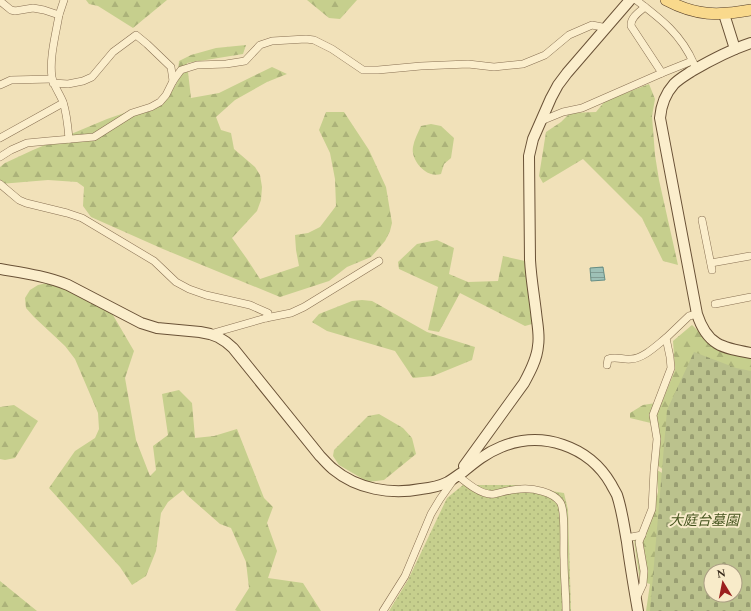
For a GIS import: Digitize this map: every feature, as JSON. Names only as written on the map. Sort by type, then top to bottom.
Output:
[{"type":"main road","points":[[666,0],[682,8],[698,13],[724,14],[751,10]]},
{"type":"street","points":[[64,0],[59,15],[51,72],[53,81],[60,93],[63,103],[69,139]]},
{"type":"street","points":[[383,611],[405,576],[431,514],[440,499],[516,395],[531,370],[536,358],[539,332],[530,260],[529,156],[533,139],[558,85],[630,0]]},
{"type":"street","points":[[636,0],[664,22],[677,35],[688,51],[694,65]]},
{"type":"street","points":[[0,1],[11,10],[15,11],[33,8],[59,15]]},
{"type":"street","points":[[645,7],[632,19],[630,26],[662,73]]},
{"type":"street","points":[[724,14],[735,48]]},
{"type":"street","points":[[0,157],[11,150],[27,144],[94,137],[132,113],[151,107],[160,102],[181,70],[197,65],[226,64],[245,60],[260,45],[272,41],[314,40],[332,49],[363,70],[468,64],[494,67],[523,64],[545,55],[569,35],[592,25],[606,28]]},
{"type":"street","points":[[0,85],[11,80],[53,81],[68,84],[83,81],[92,77],[113,52],[136,36],[172,67],[173,81]]},
{"type":"street","points":[[541,121],[563,112],[582,108],[662,73],[694,65],[751,43]]},
{"type":"street","points":[[694,65],[674,84],[668,93],[660,110],[660,118],[697,314],[700,324],[710,338],[724,347],[751,353]]},
{"type":"street","points":[[0,138],[63,103]]},
{"type":"street","points":[[0,184],[18,200],[82,218],[154,261],[176,282],[189,289],[206,295],[250,305],[268,313],[266,318]]},
{"type":"street","points":[[702,220],[712,267],[751,257]]},
{"type":"street","points":[[210,334],[266,318],[291,313],[304,307],[379,261]]},
{"type":"street","points":[[0,269],[42,276],[56,280],[133,320],[152,327],[200,332],[218,337],[233,348],[320,456],[340,474],[364,486],[382,491],[398,492],[441,485],[449,482],[488,453],[518,442],[534,440],[554,442],[572,448],[586,456],[598,466],[616,494],[622,513],[638,611]]},
{"type":"street","points":[[715,304],[751,297]]},
{"type":"street","points":[[606,364],[608,359],[613,358],[630,360],[638,358],[650,351],[666,338],[689,316],[697,314]]},
{"type":"street","points":[[636,600],[643,584],[644,572],[639,542],[652,509],[657,439],[653,415],[671,368],[666,338]]},
{"type":"street","points":[[457,475],[483,493],[493,494],[508,490],[532,489],[551,495],[561,503],[563,512],[566,611]]},
{"type":"street","points":[[626,538],[642,535]]},
{"type":"green space","points":[[86,0],[167,0],[133,28],[98,6],[89,4]]},
{"type":"green space","points":[[307,0],[357,0],[340,19],[329,18]]},
{"type":"green space","points":[[246,45],[243,54],[187,63],[191,98],[219,93],[272,67],[287,74],[267,82],[235,100],[216,117],[221,130],[231,133],[234,149],[255,167],[260,175],[262,187],[261,200],[257,211],[232,238],[260,279],[299,266],[295,235],[308,233],[320,227],[336,206],[335,179],[330,153],[319,130],[326,112],[344,112],[369,150],[386,187],[392,223],[385,241],[371,257],[347,267],[329,281],[280,297],[163,249],[91,217],[83,206],[84,187],[77,182],[48,180],[0,184],[0,167],[5,163],[107,119],[165,101],[177,83],[179,61],[191,55],[216,48]]},
{"type":"green space","points":[[649,84],[655,99],[652,116],[655,155],[659,180],[678,265],[663,261],[642,218],[583,159],[543,183],[539,176],[546,132],[561,122],[570,113],[596,112],[605,101]]},
{"type":"green space","points":[[431,124],[441,126],[454,138],[451,158],[444,164],[441,174],[439,175],[431,174],[420,167],[415,160],[413,151],[414,142],[421,126]]},
{"type":"green space","points":[[437,240],[454,248],[449,274],[468,282],[498,281],[503,256],[525,261],[532,324],[525,326],[460,293],[439,332],[428,330],[438,287],[399,269],[398,262],[417,244]]},
{"type":"green space","points":[[56,281],[110,310],[134,351],[125,378],[136,440],[150,476],[156,470],[153,446],[168,435],[162,394],[179,390],[192,403],[195,438],[214,436],[237,429],[264,498],[273,507],[267,523],[277,551],[268,578],[303,583],[321,611],[235,610],[249,588],[246,562],[231,528],[220,524],[183,490],[168,502],[161,513],[156,551],[146,576],[132,585],[120,567],[49,488],[75,451],[95,438],[99,429],[98,413],[75,359],[65,346],[26,308],[25,298],[30,290],[38,285]]},
{"type":"green space","points":[[352,301],[372,301],[427,332],[475,347],[472,360],[433,376],[413,378],[395,351],[327,331],[312,322],[319,314]]},
{"type":"green space","points":[[692,325],[715,347],[751,357],[751,371],[669,474],[657,465],[659,425],[630,418],[630,413],[643,405],[662,402],[675,370],[673,341]]},
{"type":"green space","name":"大庭台墓園","points":[[694,352],[736,368],[751,371],[751,611],[650,611],[667,410]]},
{"type":"green space","points":[[14,405],[38,421],[15,458],[5,460],[0,459],[0,407]]},
{"type":"green space","points":[[379,414],[403,428],[412,438],[416,454],[384,480],[368,482],[339,465],[333,456],[334,450],[368,416]]},
{"type":"green space","points":[[657,470],[669,477],[660,611],[646,611],[650,584],[640,581],[634,540],[644,539],[658,492]]},
{"type":"green space","points":[[463,485],[513,485],[564,493],[568,510],[571,611],[389,611],[408,580],[447,498]]},
{"type":"green space","points":[[0,581],[37,611],[0,611]]},
{"type":"water","points":[[603,267],[605,280],[591,281],[590,268]]}]
